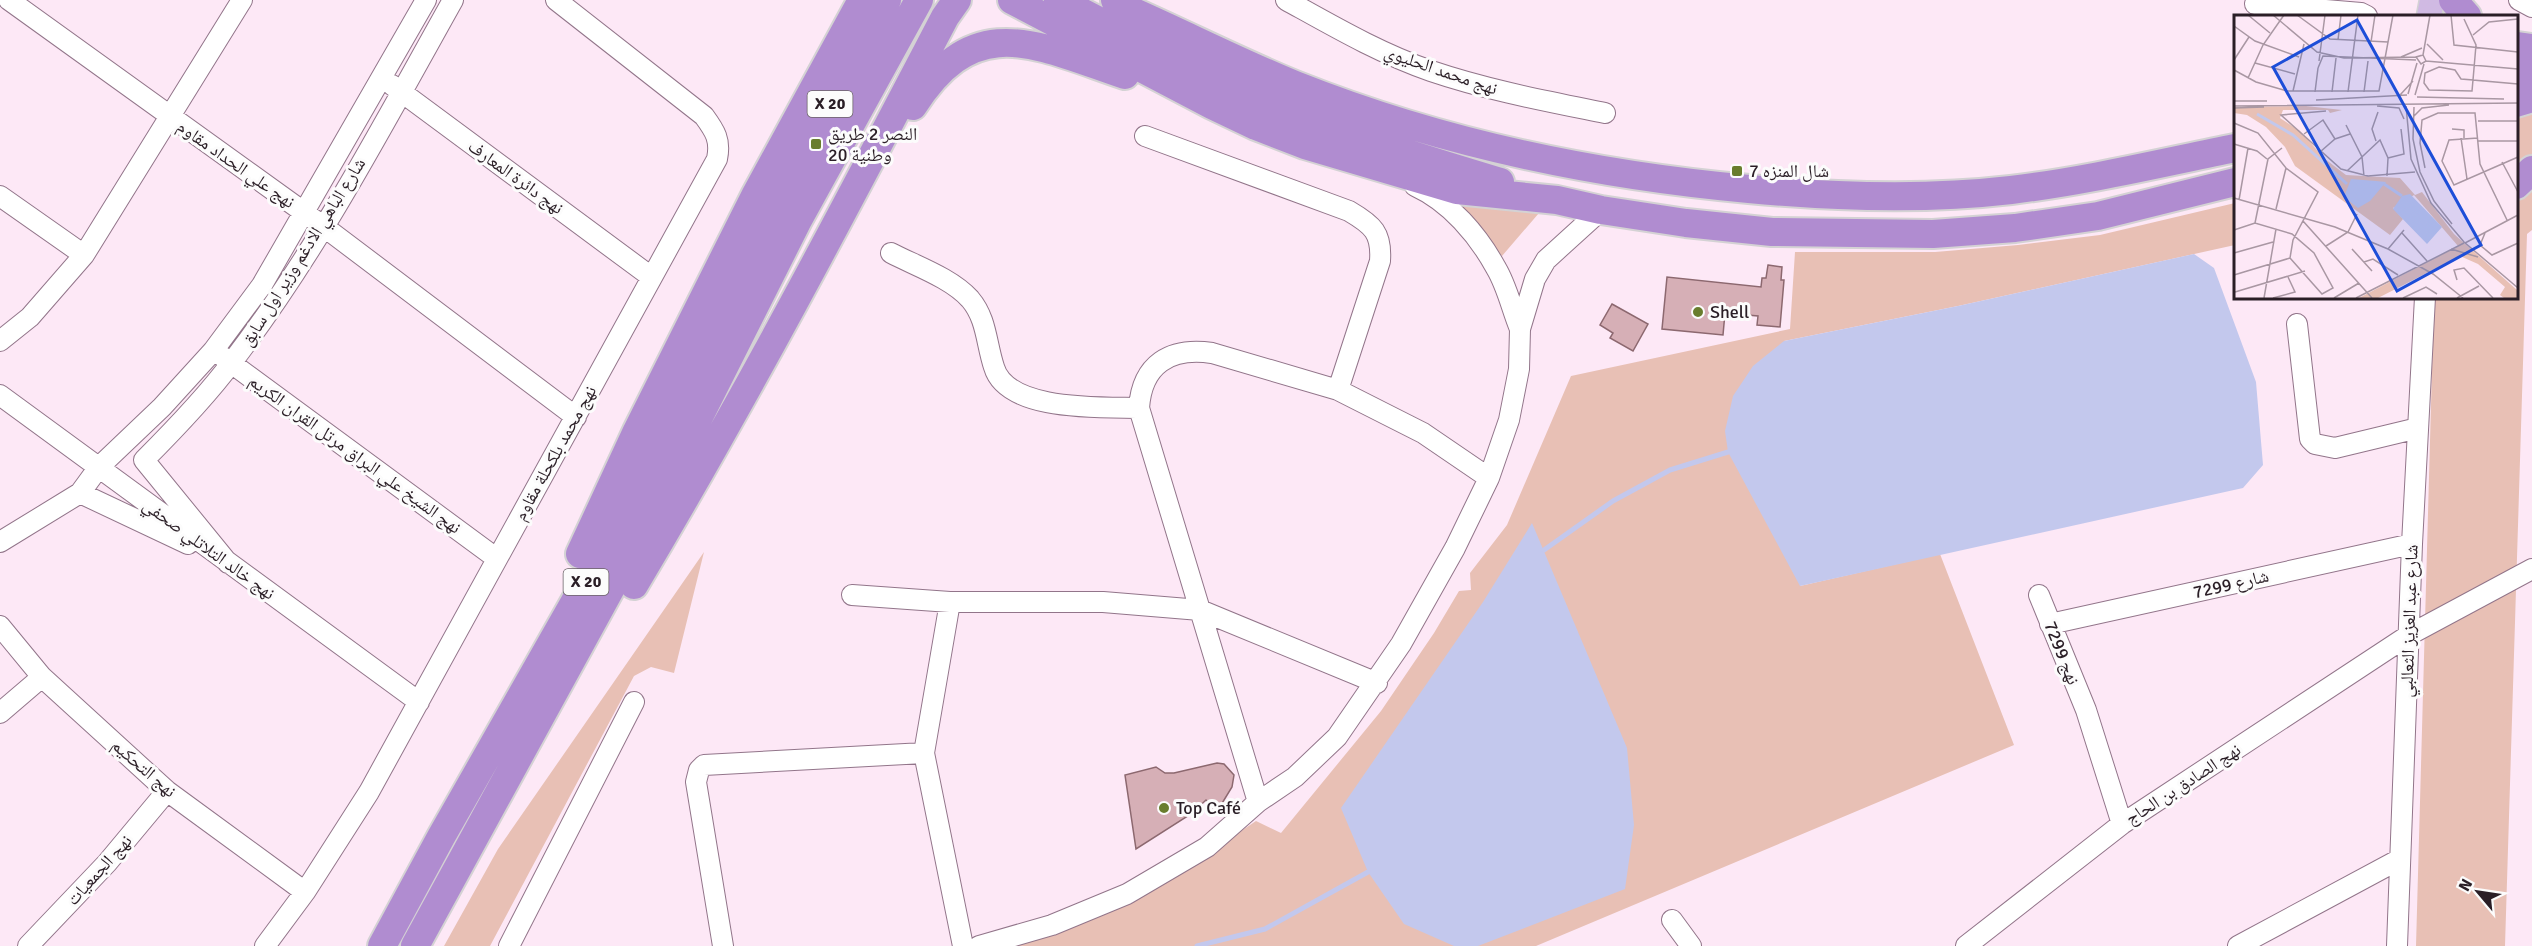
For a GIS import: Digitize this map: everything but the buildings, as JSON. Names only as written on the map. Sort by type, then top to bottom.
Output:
[{"type":"highway","points":[[818,78],[842,0]]},
{"type":"highway","points":[[441,837],[572,572],[642,420],[755,196],[862,0]]},
{"type":"highway","name":"X 20","points":[[415,946],[635,544],[785,214],[887,0]]},
{"type":"highway","name":"X 20","points":[[382,946],[441,837],[578,598],[785,214],[919,0]]},
{"type":"highway","points":[[466,853],[617,615],[705,467],[835,229],[945,17],[957,0]]},
{"type":"highway","points":[[1012,0],[1212,105],[1305,145],[1457,190],[1557,200]]},
{"type":"highway","points":[[1058,0],[1201,73],[1268,104],[1363,139],[1557,200],[1601,210],[1686,223],[1773,232],[1933,234],[2015,228],[2098,216],[2234,182]]},
{"type":"highway","points":[[1115,0],[1134,12],[1295,85],[1400,121],[1511,153],[1609,173],[1691,184],[1855,196],[1933,195],[2010,190],[2089,178],[2234,148]]},
{"type":"highway","points":[[1143,0],[1238,59]]},
{"type":"highway","points":[[2453,0],[2466,15]]},
{"type":"highway","points":[[835,229],[923,92],[964,52],[985,44],[1007,42],[1030,45],[1212,105]]},
{"type":"highway","points":[[2517,46],[2532,48]]},
{"type":"highway","points":[[2517,76],[2532,70]]},
{"type":"highway","points":[[2517,103],[2532,98]]},
{"type":"highway","points":[[2517,184],[2532,170]]},
{"type":"main road","points":[[2430,15],[2432,0]]},
{"type":"main road","points":[[2446,15],[2447,0]]},
{"type":"street","name":"نهج علي الحداد مقاوم","points":[[9,0],[323,226],[576,417]]},
{"type":"street","points":[[0,341],[30,317],[84,255],[168,116],[242,0]]},
{"type":"street","name":"شارع الباهي الادغم وزير اول سابق","points":[[80,493],[99,467],[162,407],[213,351],[262,285],[426,0]]},
{"type":"street","name":"شارع الباهي الادغم وزير اول سابق","points":[[228,563],[144,460],[192,410],[232,363],[291,277],[323,226],[453,0]]},
{"type":"street","name":"نهج محمد بلكحلة مقاوم","points":[[265,946],[305,892],[369,792],[496,558],[576,417],[650,276],[717,159],[720,146],[715,131],[704,116],[556,0]]},
{"type":"street","name":"نهج محمد الحليوي","points":[[1286,0],[1360,42],[1430,70],[1521,96],[1605,113]]},
{"type":"street","points":[[2518,0],[2532,7]]},
{"type":"street","points":[[2256,7],[2300,4],[2365,15]]},
{"type":"street","name":"نهج دائرة المعارف","points":[[382,78],[650,276]]},
{"type":"street","points":[[1145,136],[1349,211],[1365,221],[1375,231],[1381,245],[1380,261],[1338,390]]},
{"type":"street","points":[[1353,159],[1419,188],[1446,205],[1475,237],[1497,270],[1520,329]]},
{"type":"street","points":[[0,196],[84,255]]},
{"type":"street","points":[[979,946],[1052,925],[1127,894],[1207,847],[1258,802],[1295,777],[1336,737],[1377,682],[1425,604],[1489,478],[1509,420],[1519,369],[1520,329],[1535,279],[1546,260],[1601,210]]},
{"type":"street","points":[[891,253],[950,284],[969,298],[983,319],[994,369],[1002,382],[1013,391],[1061,405],[1139,408]]},
{"type":"street","name":"شارع عبد العزيز الثعالبي","points":[[2397,946],[2412,544],[2425,298]]},
{"type":"street","points":[[2297,324],[2310,439],[2315,444],[2335,448],[2418,428]]},
{"type":"street","points":[[1258,802],[1139,408],[1140,390],[1146,375],[1157,364],[1174,354],[1192,350],[1212,353],[1338,390],[1424,433],[1489,478]]},
{"type":"street","name":"نهج الشيخ علي البراق مرتل القران الكريم","points":[[213,351],[496,558]]},
{"type":"street","name":"نهج خالد التلاتلي صحفي","points":[[0,395],[419,702]]},
{"type":"street","points":[[0,542],[80,493],[228,563]]},
{"type":"street","name":"شارع 7299","points":[[2050,624],[2412,544]]},
{"type":"street","name":"نهج الصادق بن الحاج","points":[[1966,946],[2122,824],[2409,635],[2532,569]]},
{"type":"street","points":[[852,595],[950,602],[1103,602],[1200,610],[1377,682]]},
{"type":"street","name":"نهج 7299","points":[[2039,595],[2086,710],[2122,824]]},
{"type":"street","points":[[950,602],[924,753],[963,946]]},
{"type":"street","name":"نهج التحكيم","points":[[0,626],[42,677],[167,791],[305,892]]},
{"type":"street","points":[[0,713],[42,677]]},
{"type":"street","points":[[509,946],[634,702]]},
{"type":"street","points":[[723,946],[696,782],[699,770],[704,765],[924,753]]},
{"type":"street","name":"نهج الجمعيات","points":[[28,946],[107,863],[167,791]]},
{"type":"street","points":[[2238,946],[2400,859]]},
{"type":"street","points":[[1672,920],[1691,946]]},
{"type":"shaded area","points":[[2532,109],[2532,230],[2527,234],[2505,946],[2416,946],[2434,298],[2517,298],[2517,115]]},
{"type":"shaded area","points":[[1453,199],[1539,213],[1502,256]]},
{"type":"shaded area","points":[[2234,203],[2234,245],[1958,306],[1784,341],[1800,586],[1940,554],[2014,745],[1536,946],[1008,946],[1198,860],[1256,821],[1281,833],[1381,711],[1434,633],[1459,591],[1471,590],[1470,573],[1507,525],[1571,376],[1790,329],[1795,252],[1935,252],[2100,235]]},
{"type":"shaded area","points":[[704,552],[674,673],[651,667],[634,676],[490,946],[444,946],[498,849]]},
{"type":"water","points":[[2194,254],[2214,268],[2256,382],[2263,465],[2243,488],[1800,586],[1728,452],[1725,431],[1733,396],[1753,366],[1784,341],[1958,306]]},
{"type":"water","points":[[1532,523],[1627,748],[1634,825],[1625,889],[1478,946],[1454,946],[1404,924],[1368,872],[1341,808],[1483,602]]},
{"type":"waterway","points":[[1544,550],[1613,501],[1670,470],[1728,452]]},
{"type":"waterway","points":[[1197,946],[1265,929],[1368,872]]},
{"type":"place","name":"النصر 2 طريق وطنية 20","points":[[816,144]]},
{"type":"place","name":"شال المنزه 7","points":[[1737,171]]},
{"type":"place","name":"Shell","points":[[1698,312]]},
{"type":"place","name":"Top Café","points":[[1164,808]]}]
